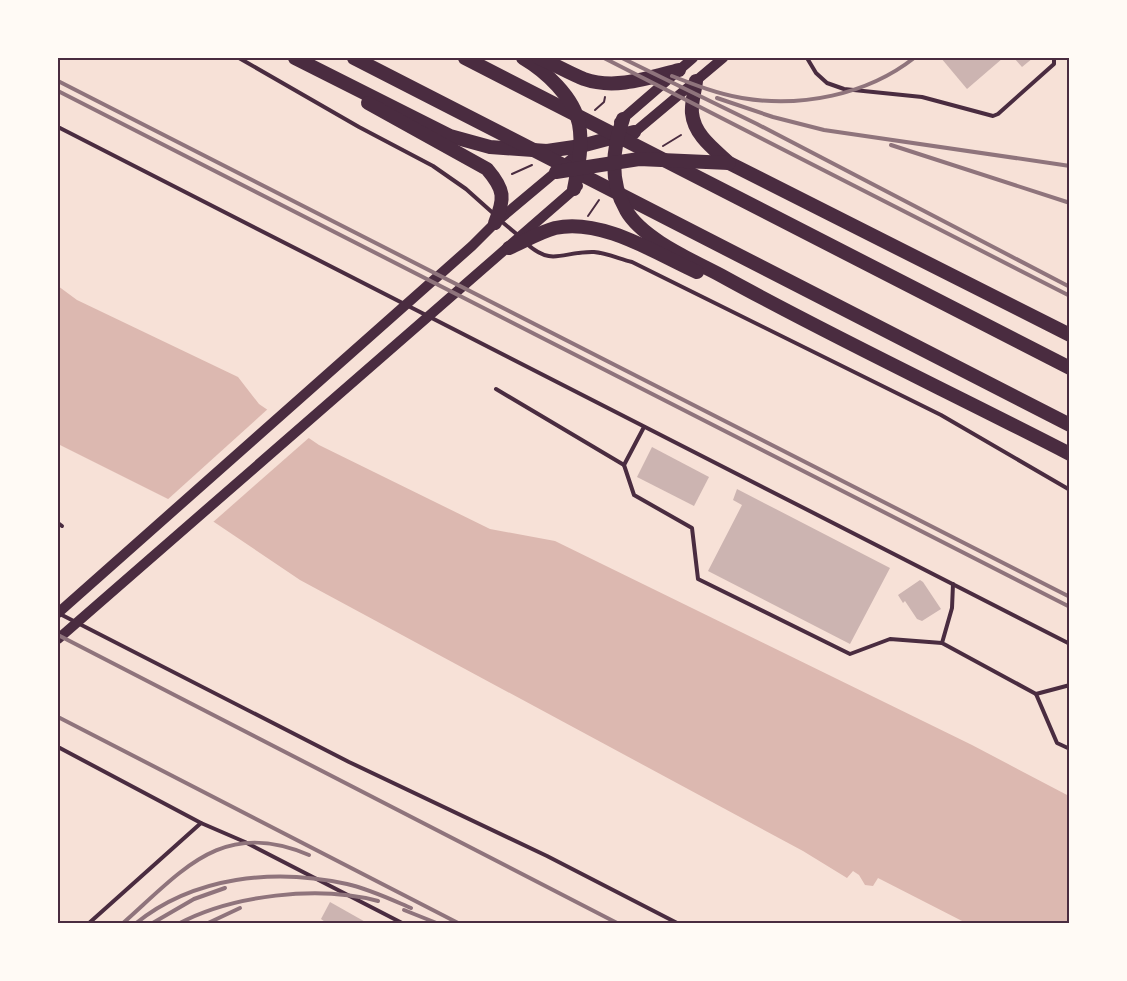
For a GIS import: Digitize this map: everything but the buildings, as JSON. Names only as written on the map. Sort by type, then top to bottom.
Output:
[{"type":"highway","points":[[295,58],[322,72],[374,107],[427,130],[490,147],[547,150],[584,147],[639,159],[679,159],[729,163]]},
{"type":"highway","points":[[354,58],[1070,425]]},
{"type":"highway","points":[[464,58],[1070,368]]},
{"type":"highway","points":[[529,58],[585,79],[606,84],[632,82],[679,70]]},
{"type":"highway","points":[[529,58],[556,85],[572,107],[579,123],[584,147],[574,190]]},
{"type":"highway","points":[[696,81],[692,112],[695,126],[701,136],[729,163],[1070,334]]},
{"type":"highway","points":[[623,119],[611,154],[615,185],[626,212],[666,252]]},
{"type":"highway","points":[[427,130],[486,169],[496,180],[502,193],[502,205],[495,223]]},
{"type":"highway","points":[[556,172],[578,170],[611,154],[634,132]]},
{"type":"highway","points":[[509,248],[555,228],[586,227],[612,232],[666,252],[1070,454]]},
{"type":"main road","points":[[58,613],[472,246],[495,223],[584,147],[623,119],[693,58]]},
{"type":"main road","points":[[634,132],[723,58]]},
{"type":"main road","points":[[58,639],[509,248],[611,154]]},
{"type":"lane","points":[[239,58],[359,127],[433,166],[466,190],[541,256],[553,257],[572,253],[596,252],[632,262],[941,414],[1070,490]]},
{"type":"lane","points":[[807,58],[816,73],[827,83],[844,89],[922,97],[993,116],[998,114],[1054,64],[1054,58]]},
{"type":"lane","points":[[58,127],[1070,644]]},
{"type":"lane","points":[[496,389],[624,465],[634,495],[692,528],[698,579],[850,654],[890,639],[942,643],[1036,694],[1058,743],[1070,749]]},
{"type":"lane","points":[[624,465],[644,427]]},
{"type":"lane","points":[[942,643],[952,608],[953,584]]},
{"type":"lane","points":[[58,613],[349,762],[547,856],[679,924]]},
{"type":"lane","points":[[1036,694],[1070,684]]},
{"type":"lane","points":[[58,747],[200,823],[245,842],[404,924]]},
{"type":"lane","points":[[88,924],[200,823]]},
{"type":"path","points":[[594,110],[604,102],[605,94]]},
{"type":"path","points":[[657,149],[681,136]]},
{"type":"path","points":[[512,174],[528,169],[536,161]]},
{"type":"path","points":[[588,216],[599,200]]},
{"type":"shaded area","points":[[58,286],[77,300],[238,377],[259,404],[319,445],[490,529],[555,541],[972,745],[1069,796],[1069,923],[966,923],[878,878],[873,886],[865,885],[859,875],[853,871],[847,878],[803,851],[300,580],[214,522],[58,444]]},
{"type":"pier","points":[[270,407],[311,436],[212,523],[166,501]]},
{"type":"railway","points":[[604,58],[1070,296]]},
{"type":"railway","points":[[622,58],[757,124],[1070,287]]},
{"type":"railway","points":[[672,76],[715,92],[742,98],[764,101],[787,101],[832,96],[854,90],[895,71],[914,58]]},
{"type":"railway","points":[[58,81],[1070,597]]},
{"type":"railway","points":[[58,91],[1070,607]]},
{"type":"railway","points":[[717,98],[773,117],[824,130],[1070,166]]},
{"type":"railway","points":[[891,145],[1070,203]]},
{"type":"railway","points":[[58,635],[619,924]]},
{"type":"railway","points":[[58,717],[460,924]]},
{"type":"railway","points":[[122,924],[185,869],[206,855],[228,846],[252,843],[278,845],[309,855]]},
{"type":"railway","points":[[135,924],[158,908],[183,895],[209,886],[236,880],[264,877],[320,879],[347,884],[371,891],[411,908]]},
{"type":"railway","points":[[151,924],[194,899],[225,888]]},
{"type":"railway","points":[[178,924],[224,906],[276,896],[329,894],[354,896],[378,901]]},
{"type":"railway","points":[[206,924],[240,908]]},
{"type":"railway","points":[[404,910],[439,924]]}]
